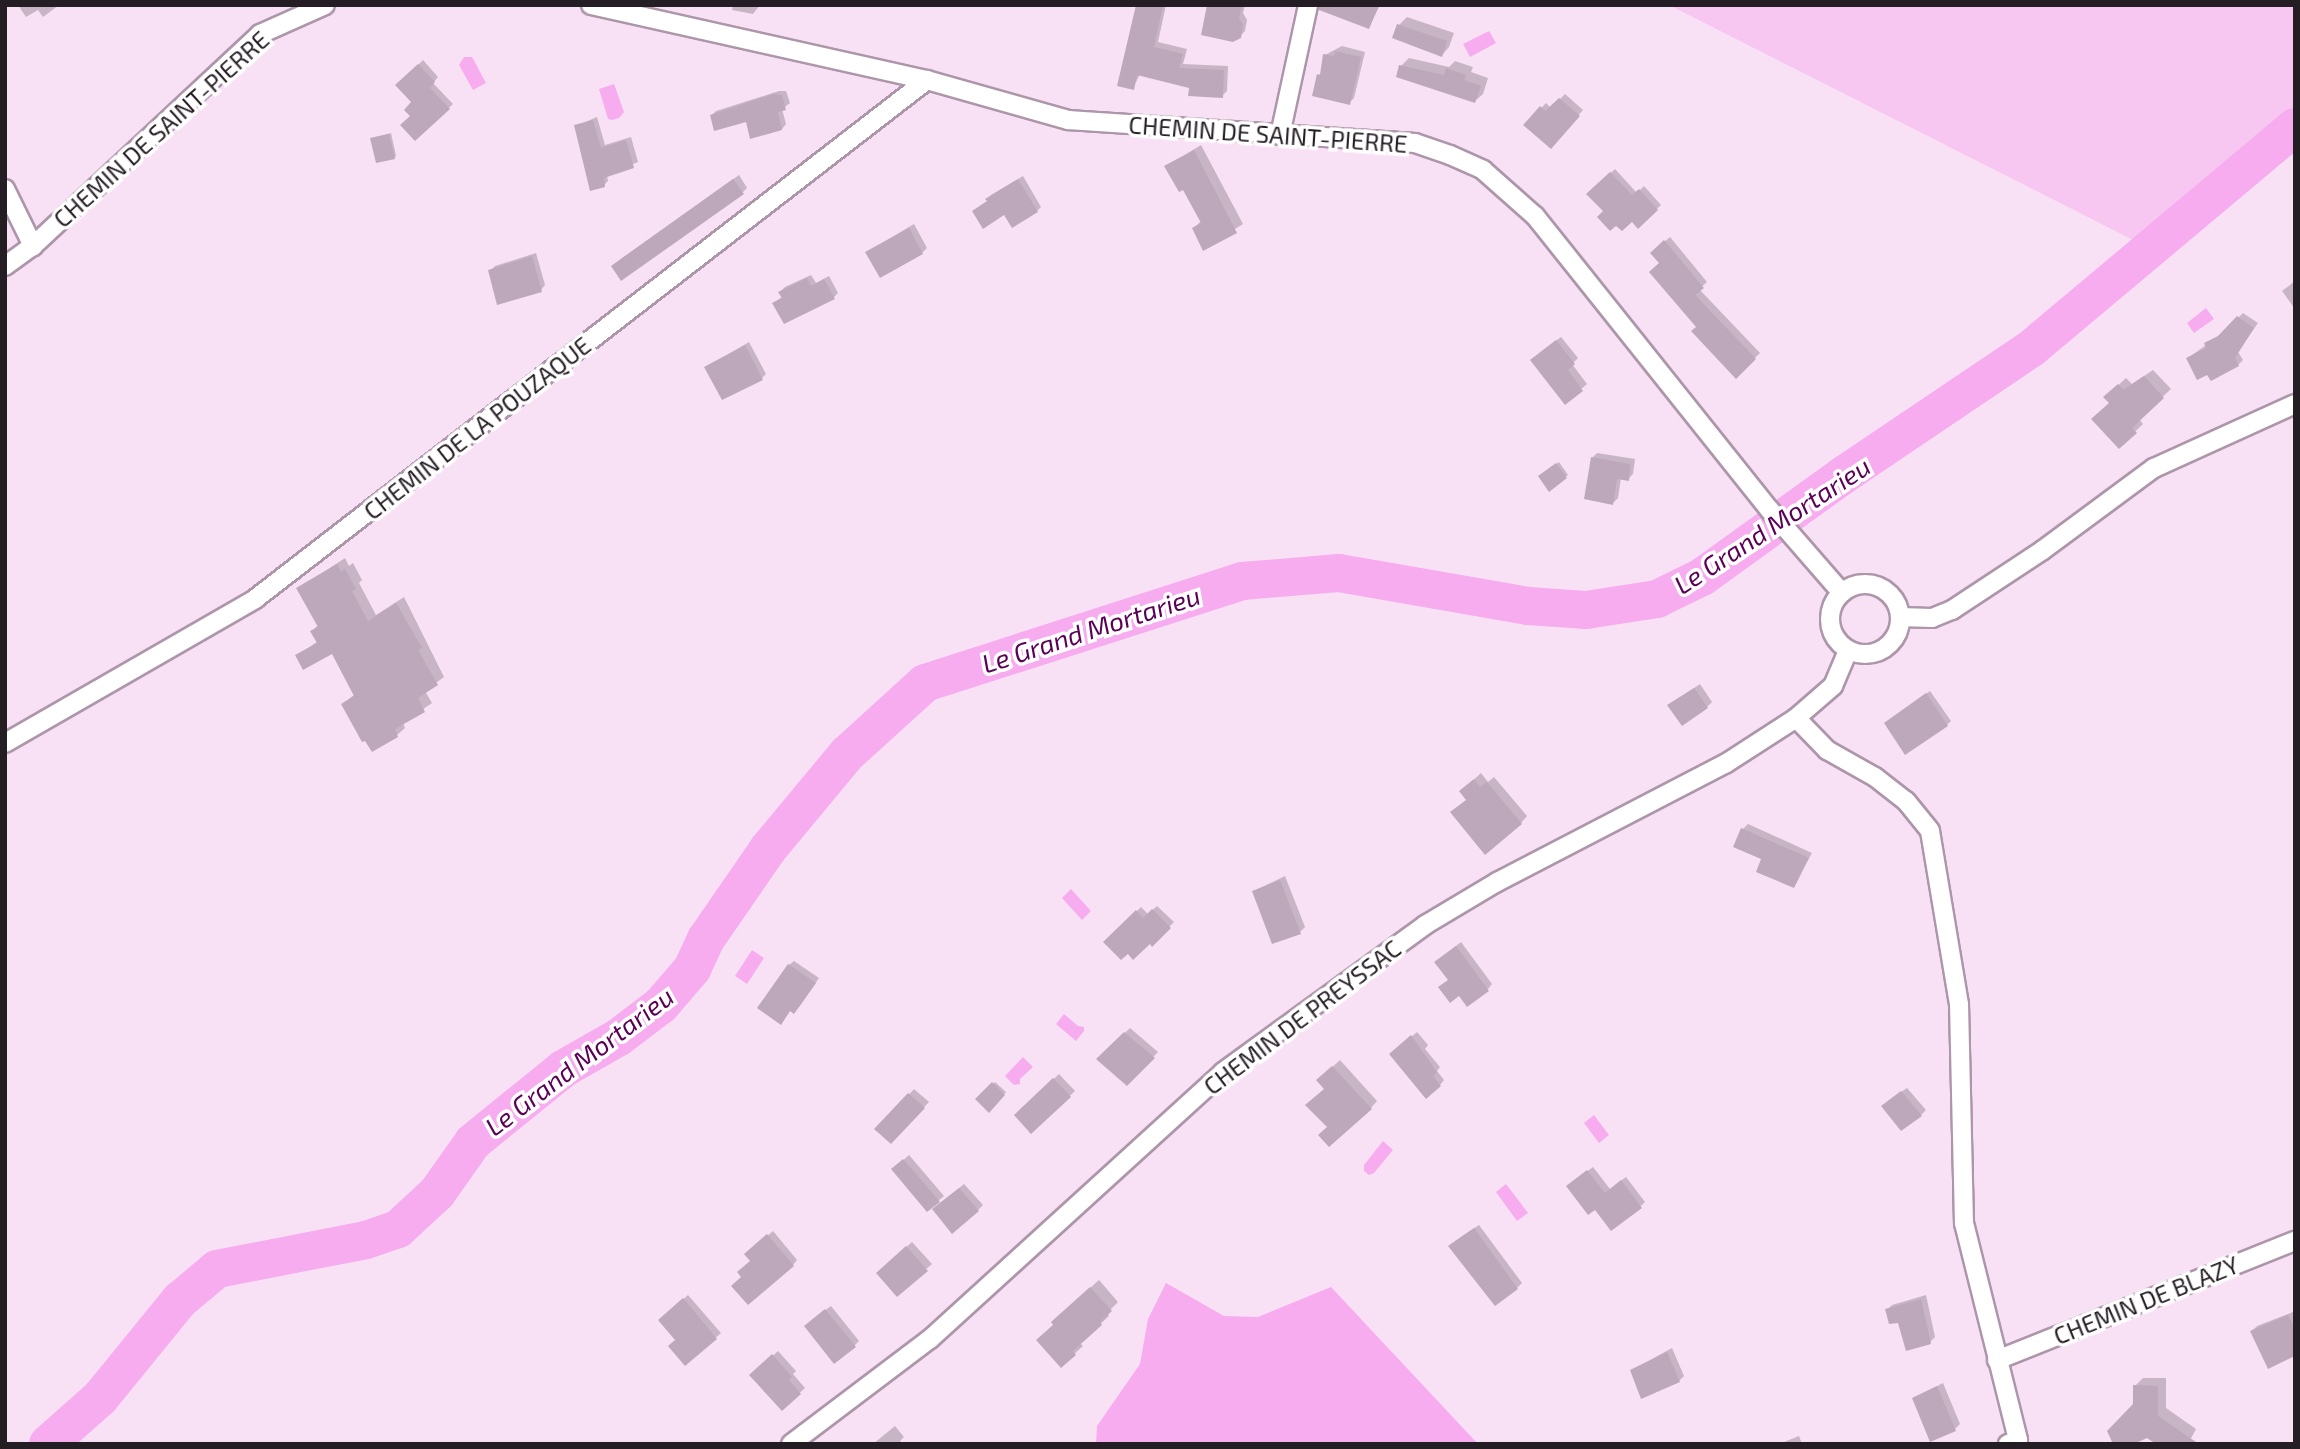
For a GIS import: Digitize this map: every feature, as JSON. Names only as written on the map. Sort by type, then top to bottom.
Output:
[{"type":"street","name":"CHEMIN DE SAINT-PIERRE","points":[[5,266],[33,246],[260,34],[325,5]]},
{"type":"street","name":"CHEMIN DE SAINT-PIERRE","points":[[591,5],[927,80],[1068,120],[1415,144],[1450,155],[1483,170],[1535,216],[1769,509],[1842,593]]},
{"type":"street","points":[[1280,135],[1308,5]]},
{"type":"street","name":"CHEMIN DE LA POUZAQUE","points":[[5,743],[255,600],[927,80]]},
{"type":"street","points":[[5,189],[33,246]]},
{"type":"street","points":[[1900,617],[1932,618],[1952,610],[2043,550],[2154,468],[2295,404]]},
{"type":"street","points":[[1862,584],[1884,589],[1898,606],[1900,617],[1894,637],[1879,651],[1869,654],[1848,650],[1840,643],[1830,623],[1834,601],[1842,593],[1862,584]]},
{"type":"street","name":"CHEMIN DE PREYSSAC","points":[[791,1444],[930,1339],[1223,1072],[1425,925],[1497,882],[1725,764],[1796,718],[1833,686],[1848,650]]},
{"type":"street","points":[[1796,718],[1827,750],[1875,777],[1906,801],[1930,831],[1959,1004],[1964,1223],[2015,1443]]},
{"type":"street","name":"CHEMIN DE BLAZY","points":[[1997,1360],[2295,1241]]},
{"type":"shaded area","points":[[1669,5],[2295,5],[2295,107],[2139,243]]},
{"type":"shaded area","points":[[1489,31],[1496,43],[1470,57],[1463,44]]},
{"type":"shaded area","points":[[464,57],[472,57],[486,83],[473,90],[459,65]]},
{"type":"shaded area","points":[[614,84],[624,112],[619,118],[612,120],[608,119],[599,89]]},
{"type":"shaded area","points":[[2206,308],[2214,319],[2194,333],[2187,323]]},
{"type":"shaded area","points":[[1071,889],[1091,911],[1082,920],[1062,898]]},
{"type":"shaded area","points":[[752,950],[764,958],[747,984],[735,976]]},
{"type":"shaded area","points":[[1064,1014],[1078,1026],[1084,1027],[1076,1041],[1056,1024]]},
{"type":"shaded area","points":[[1023,1057],[1033,1067],[1020,1079],[1020,1084],[1014,1085],[1005,1076]]},
{"type":"shaded area","points":[[1594,1115],[1609,1135],[1599,1143],[1584,1123]]},
{"type":"shaded area","points":[[1383,1141],[1393,1150],[1374,1173],[1369,1175],[1364,1171],[1364,1165]]},
{"type":"shaded area","points":[[1506,1184],[1528,1213],[1517,1221],[1496,1192]]},
{"type":"shaded area","points":[[1166,1283],[1224,1316],[1258,1317],[1331,1287],[1478,1444],[1096,1444],[1097,1426],[1140,1364],[1148,1319]]},
{"type":"building","points":[[1136,5],[1163,5],[1154,47],[1183,54],[1179,68],[1224,70],[1223,98],[1188,96],[1189,88],[1137,75],[1134,90],[1117,86]]},
{"type":"building","points":[[1207,5],[1242,5],[1239,18],[1243,25],[1241,38],[1233,42],[1201,35]]},
{"type":"building","points":[[1319,5],[1379,5],[1369,29],[1319,10]]},
{"type":"building","points":[[1397,24],[1447,41],[1442,57],[1392,38]]},
{"type":"building","points":[[1335,51],[1361,57],[1350,105],[1312,96],[1317,74],[1320,75],[1323,54],[1334,56]]},
{"type":"building","points":[[418,64],[435,82],[430,88],[450,109],[415,141],[400,125],[410,116],[404,110],[411,102],[395,85]]},
{"type":"building","points":[[1399,65],[1444,75],[1446,68],[1466,75],[1464,80],[1481,86],[1475,103],[1396,77]]},
{"type":"building","points":[[773,94],[782,95],[786,110],[778,112],[782,130],[750,139],[746,122],[714,131],[710,115]]},
{"type":"building","points":[[1559,98],[1580,116],[1551,149],[1523,125],[1540,106],[1545,111]]},
{"type":"building","points":[[593,120],[601,148],[626,140],[634,168],[604,178],[605,187],[590,191],[574,125]]},
{"type":"building","points":[[389,134],[395,159],[376,163],[370,138]]},
{"type":"building","points":[[1194,150],[1237,233],[1203,251],[1192,228],[1201,223],[1183,190],[1179,192],[1164,166]]},
{"type":"building","points":[[1610,172],[1632,195],[1639,189],[1658,210],[1638,229],[1632,222],[1622,231],[1616,226],[1610,231],[1597,217],[1603,211],[1586,194]]},
{"type":"building","points":[[733,179],[744,194],[621,281],[611,266]]},
{"type":"building","points":[[1018,179],[1038,212],[1012,228],[1004,215],[983,229],[972,211],[987,201],[985,199]]},
{"type":"building","points":[[909,228],[923,254],[880,278],[865,252]]},
{"type":"building","points":[[1664,240],[1704,288],[1695,295],[1756,359],[1736,379],[1691,331],[1696,327],[1649,272],[1659,263],[1650,253]]},
{"type":"building","points":[[532,256],[542,292],[497,305],[488,270]]},
{"type":"building","points":[[807,278],[811,286],[824,279],[835,299],[784,324],[772,303],[782,298],[778,292]]},
{"type":"building","points":[[2237,316],[2254,328],[2235,358],[2239,366],[2211,381],[2207,375],[2197,380],[2186,358],[2206,348],[2204,343],[2218,336]]},
{"type":"building","points":[[1556,340],[1575,364],[1568,370],[1583,391],[1565,405],[1530,360]]},
{"type":"building","points":[[745,345],[763,380],[722,400],[704,367]]},
{"type":"building","points":[[2144,376],[2164,398],[2132,428],[2137,433],[2119,449],[2091,419],[2109,403],[2103,397],[2118,384],[2123,390]]},
{"type":"building","points":[[1591,457],[1630,464],[1629,481],[1617,479],[1613,505],[1584,499]]},
{"type":"building","points":[[1556,463],[1567,478],[1549,492],[1538,476]]},
{"type":"building","points":[[337,564],[341,572],[345,569],[356,589],[352,591],[368,621],[396,603],[422,648],[418,650],[438,685],[418,698],[425,712],[395,729],[398,737],[372,752],[365,741],[362,742],[341,704],[354,696],[332,654],[303,670],[295,655],[317,643],[310,631],[318,627],[296,588]]},
{"type":"building","points":[[1694,688],[1708,708],[1682,726],[1667,705]]},
{"type":"building","points":[[1926,693],[1948,726],[1905,755],[1884,723]]},
{"type":"building","points":[[1474,779],[1480,787],[1487,782],[1522,824],[1485,855],[1450,812],[1466,800],[1459,791]]},
{"type":"building","points":[[1741,828],[1809,858],[1794,888],[1756,872],[1761,859],[1733,847]]},
{"type":"building","points":[[1280,880],[1301,934],[1272,944],[1252,891]]},
{"type":"building","points":[[1152,909],[1171,928],[1152,947],[1150,944],[1133,960],[1128,954],[1121,960],[1103,942],[1136,910],[1143,918]]},
{"type":"building","points":[[1456,946],[1489,991],[1467,1007],[1459,996],[1450,1003],[1438,987],[1448,980],[1434,962]]},
{"type":"building","points":[[788,964],[816,983],[794,1014],[790,1011],[781,1025],[757,1008]]},
{"type":"building","points":[[1124,1032],[1155,1058],[1127,1086],[1096,1059]]},
{"type":"building","points":[[1411,1035],[1437,1072],[1433,1076],[1441,1086],[1426,1099],[1389,1054]]},
{"type":"building","points":[[1332,1066],[1372,1109],[1329,1147],[1318,1135],[1327,1127],[1305,1105],[1324,1089],[1316,1080]]},
{"type":"building","points":[[1053,1078],[1071,1097],[1031,1134],[1014,1115]]},
{"type":"building","points":[[992,1082],[1005,1095],[989,1113],[975,1099]]},
{"type":"building","points":[[1901,1091],[1922,1116],[1901,1131],[1881,1106]]},
{"type":"building","points":[[908,1093],[925,1108],[891,1144],[874,1129]]},
{"type":"building","points":[[903,1159],[940,1202],[927,1212],[891,1169]]},
{"type":"building","points":[[1587,1170],[1605,1193],[1621,1180],[1642,1208],[1611,1231],[1595,1210],[1588,1215],[1566,1186]]},
{"type":"building","points":[[959,1188],[979,1211],[952,1234],[932,1209]]},
{"type":"building","points":[[1474,1228],[1518,1289],[1495,1306],[1448,1246]]},
{"type":"building","points":[[767,1234],[794,1266],[748,1305],[731,1286],[741,1277],[737,1272],[750,1261],[744,1254]]},
{"type":"building","points":[[906,1246],[928,1271],[897,1297],[876,1273]]},
{"type":"building","points":[[1090,1287],[1112,1311],[1100,1322],[1102,1325],[1073,1351],[1076,1355],[1061,1368],[1036,1340],[1053,1325],[1051,1322]]},
{"type":"building","points":[[683,1298],[717,1339],[685,1366],[668,1346],[675,1340],[658,1320]]},
{"type":"building","points":[[1921,1299],[1931,1344],[1906,1351],[1898,1323],[1889,1324],[1885,1309]]},
{"type":"building","points":[[825,1309],[856,1347],[834,1364],[804,1326]]},
{"type":"building","points":[[2288,1315],[2295,1329],[2295,1356],[2268,1369],[2250,1331]]},
{"type":"building","points":[[1667,1352],[1680,1382],[1641,1399],[1630,1370]]},
{"type":"building","points":[[772,1354],[792,1377],[789,1380],[801,1394],[782,1411],[749,1375]]},
{"type":"building","points":[[2133,1385],[2158,1386],[2158,1416],[2199,1444],[2156,1444],[2147,1438],[2134,1444],[2113,1444],[2107,1431],[2133,1404]]},
{"type":"building","points":[[1937,1386],[1956,1431],[1930,1442],[1912,1398]]},
{"type":"waterway","name":"Le Grand Mortarieu","points":[[48,1444],[100,1398],[180,1300],[217,1269],[366,1240],[398,1229],[437,1193],[473,1142],[563,1069],[619,1037],[661,1005],[692,969],[706,939],[768,849],[847,754],[925,683],[1242,581],[1339,573],[1528,606],[1586,610],[1657,599],[1702,577],[1842,476],[2033,347],[2295,127]]}]
